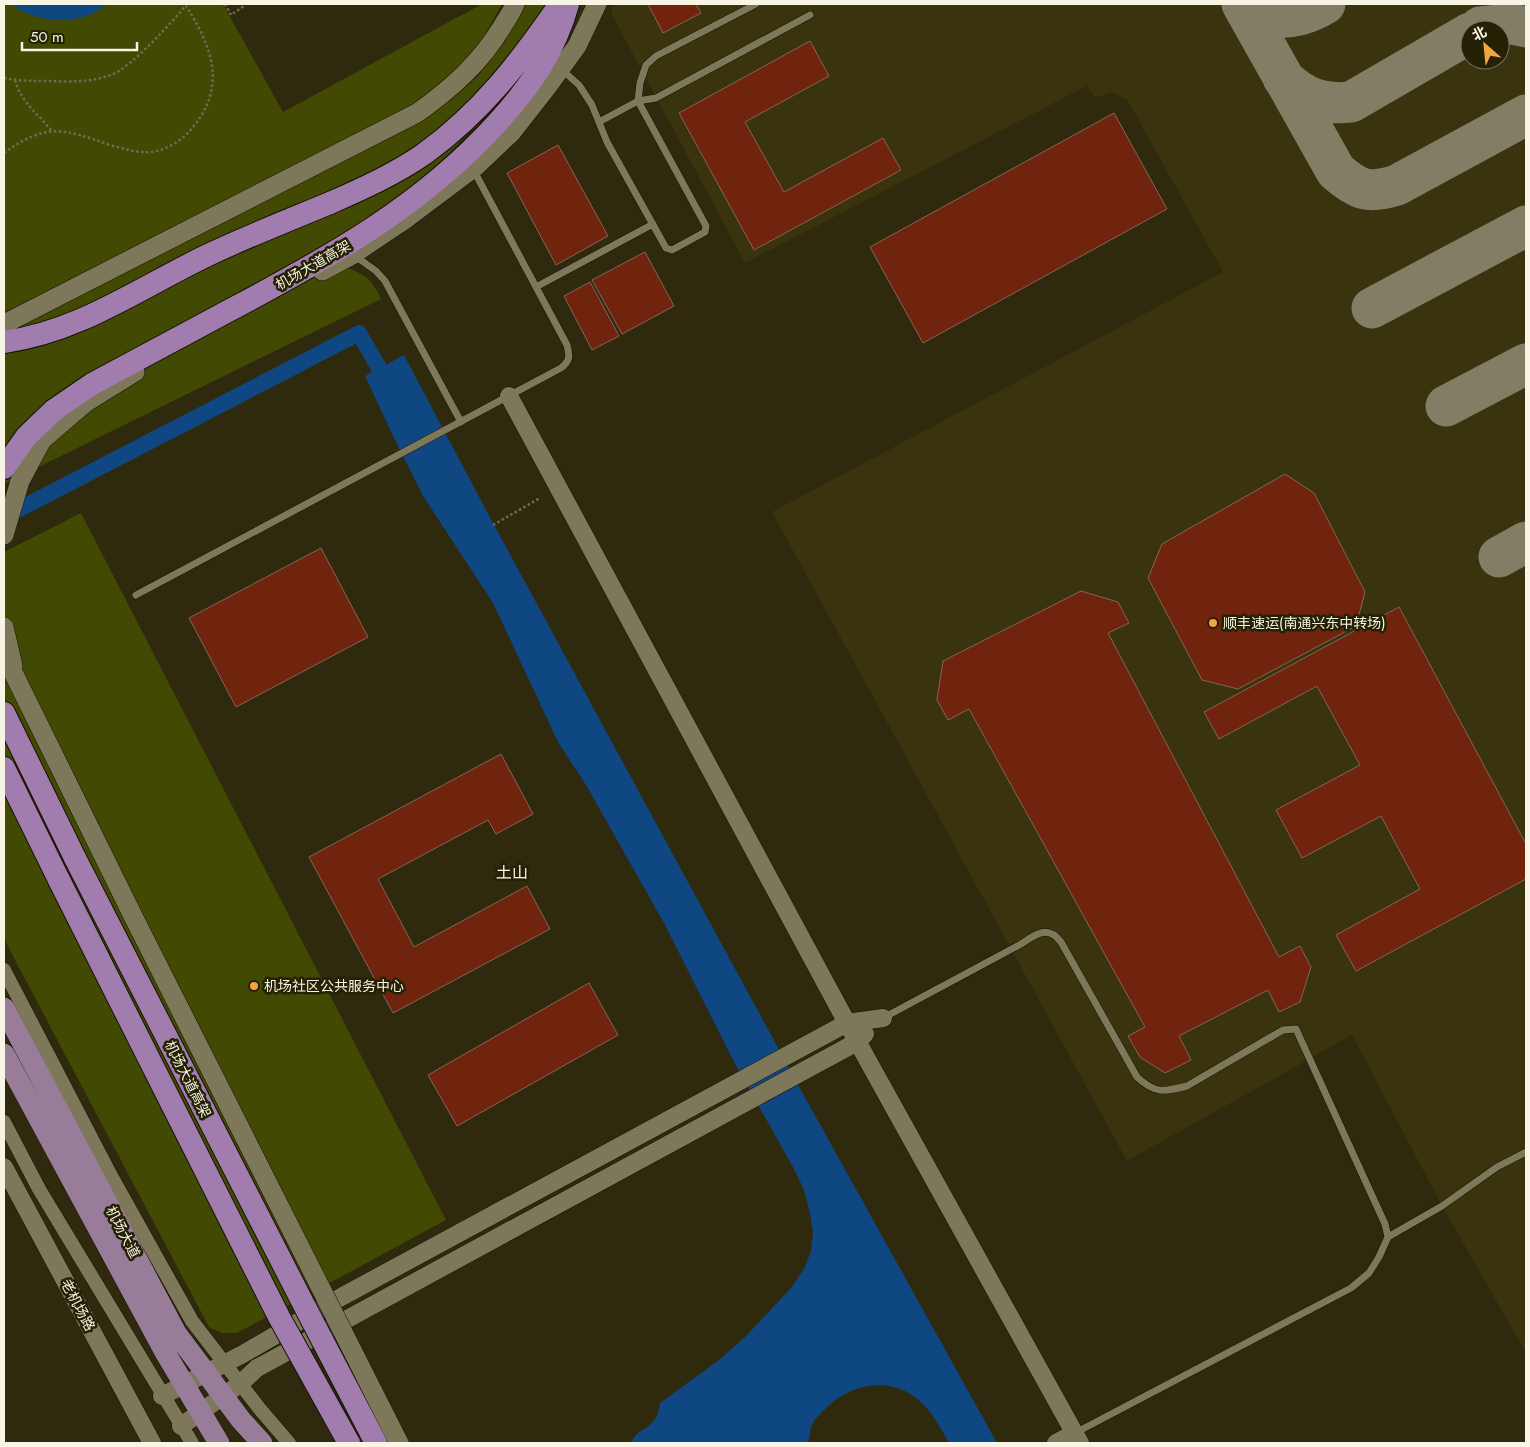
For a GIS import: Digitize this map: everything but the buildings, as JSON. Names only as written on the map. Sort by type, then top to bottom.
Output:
[{"type":"highway","points":[[4,342],[57,330],[91,316],[208,255],[367,187],[423,155],[479,108],[505,80],[529,50],[560,4]]},
{"type":"highway","name":"机场大道高架","points":[[12,475],[26,438],[54,410],[92,384],[336,253],[377,227],[447,172],[486,136],[517,101],[544,64],[562,26],[568,4]]},
{"type":"highway","name":"机场大道高架","points":[[4,713],[76,860],[299,1297],[376,1443]]},
{"type":"highway","points":[[4,768],[279,1318],[349,1443]]},
{"type":"main road","points":[[4,324],[417,112],[447,91],[474,66],[493,41],[515,4]]},
{"type":"main road","points":[[4,535],[12,475],[42,440],[85,403],[131,375],[352,255],[408,218],[473,168],[512,132],[561,69],[577,46],[597,4]]},
{"type":"main road","points":[[4,330],[22,316]]},
{"type":"main road","points":[[4,627],[15,677]]},
{"type":"main road","points":[[4,654],[134,918],[400,1443]]},
{"type":"main road","name":"机场大道","points":[[4,1008],[176,1333],[223,1396],[262,1443]]},
{"type":"main road","name":"机场大道","points":[[4,1054],[184,1385],[219,1443]]},
{"type":"street","points":[[509,396],[857,1042],[1078,1438],[1056,1443]]},
{"type":"street","points":[[4,970],[110,1174],[187,1313],[240,1384],[289,1443]]},
{"type":"street","points":[[162,1396],[225,1364],[343,1296],[847,1023],[883,1018]]},
{"type":"street","points":[[181,1426],[240,1384],[257,1368],[353,1314],[857,1042],[883,1018]]},
{"type":"street","points":[[4,1122],[39,1189],[192,1443]]},
{"type":"street","name":"老机场路","points":[[4,1167],[152,1443]]},
{"type":"lane","points":[[561,69],[579,85],[592,105],[607,142],[666,248],[672,250],[706,232],[706,226],[638,101],[640,83],[646,65],[656,56],[756,4]]},
{"type":"lane","points":[[598,122],[638,101],[656,98],[810,15]]},
{"type":"lane","points":[[136,595],[568,363],[570,358],[567,345],[473,168]]},
{"type":"lane","points":[[536,287],[653,224]]},
{"type":"lane","points":[[352,255],[376,271],[385,281],[461,422]]},
{"type":"lane","points":[[883,1018],[1021,944],[1036,934],[1044,932],[1052,933],[1061,942],[1130,1067],[1137,1077],[1153,1089],[1159,1091],[1173,1090],[1187,1086],[1282,1030],[1296,1028],[1378,1208],[1388,1237]]},
{"type":"lane","points":[[1078,1438],[1351,1288],[1369,1273],[1388,1237],[1442,1206],[1497,1168],[1526,1152]]},
{"type":"path","points":[[225,4],[231,15],[244,6]]},
{"type":"path","points":[[4,78],[77,82],[89,81],[114,74],[134,59],[186,5],[204,37],[212,67],[213,82],[206,109],[188,134],[168,147],[154,152],[127,150],[68,132],[51,130],[37,134],[4,153]]},
{"type":"path","points":[[16,80],[17,87],[25,102],[51,130]]},
{"type":"path","points":[[494,524],[540,498]]},
{"type":"shaded area","points":[[613,4],[1526,4],[1526,1353],[1442,1206],[1352,1035],[1127,1161],[772,512],[1223,272],[1128,101],[1112,92],[1095,98],[1087,86],[745,263],[611,13]]},
{"type":"green space","points":[[4,4],[223,4],[283,112],[482,4],[502,4],[482,40],[452,76],[413,107],[4,318]]},
{"type":"green space","points":[[523,4],[557,4],[538,55],[446,157],[401,196],[347,268],[368,279],[375,287],[381,299],[4,484],[4,339],[33,319],[415,123],[451,100],[478,76],[505,42]]},
{"type":"green space","points":[[81,513],[446,1220],[237,1333],[222,1333],[209,1327],[4,939],[4,552]]},
{"type":"water","points":[[11,4],[107,4],[89,15],[67,20],[56,20],[34,16]]},
{"type":"water","points":[[404,355],[494,525],[802,1092],[997,1443],[949,1443],[936,1421],[920,1401],[905,1391],[894,1387],[873,1385],[851,1391],[832,1402],[812,1424],[808,1443],[631,1443],[638,1433],[655,1419],[660,1403],[719,1360],[746,1336],[791,1288],[804,1269],[811,1251],[813,1233],[810,1213],[804,1190],[794,1169],[733,1060],[664,923],[586,785],[558,742],[493,603],[423,496],[395,440],[365,376]]},
{"type":"waterway","points":[[4,517],[359,333],[390,387]]},
{"type":"taxiway","points":[[1242,4],[1336,171],[1358,187],[1371,190],[1397,185],[1526,115]]},
{"type":"taxiway","points":[[1246,4],[1266,15],[1276,17],[1295,16],[1325,4]]},
{"type":"taxiway","points":[[1510,24],[1526,27]]},
{"type":"taxiway","points":[[1283,78],[1298,91],[1314,99],[1341,103],[1351,102],[1460,39]]},
{"type":"taxiway","points":[[1372,308],[1526,226]]},
{"type":"taxiway","points":[[1446,406],[1526,364]]},
{"type":"taxiway","points":[[1499,557],[1526,542]]},
{"type":"place","name":"顺丰速运(南通兴东中转场)","points":[[1213,623]]},
{"type":"place","name":"机场社区公共服务中心","points":[[254,986]]},
{"type":"district","name":"土山","points":[[512,872]]}]
